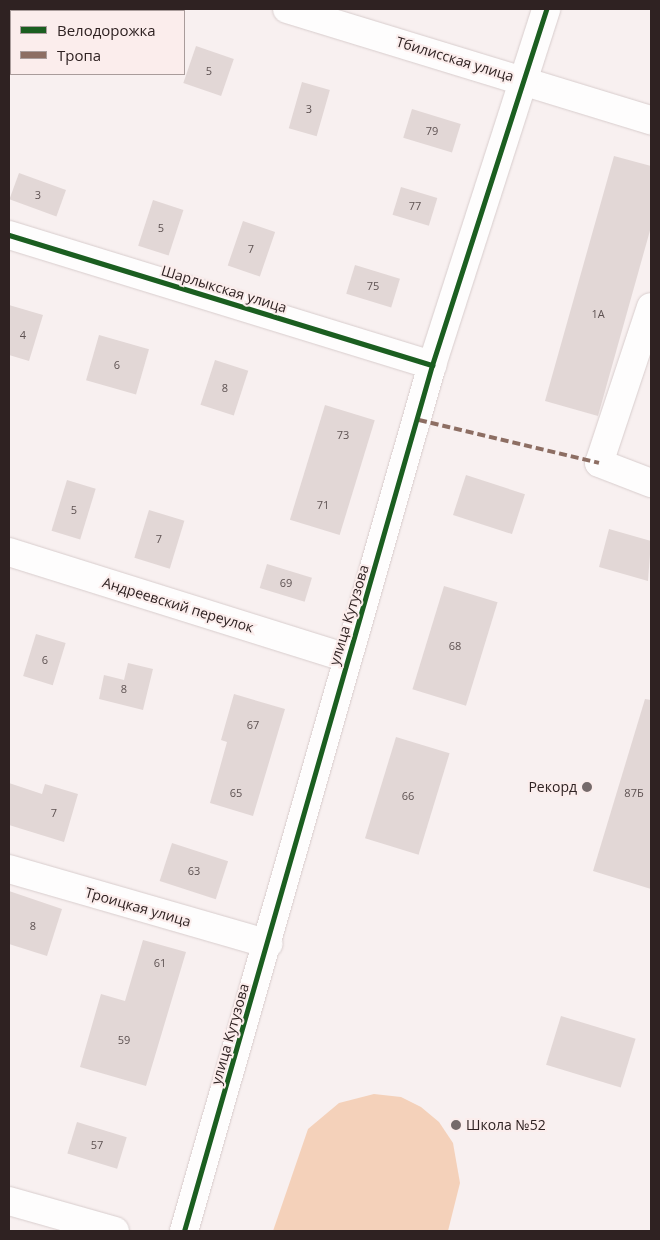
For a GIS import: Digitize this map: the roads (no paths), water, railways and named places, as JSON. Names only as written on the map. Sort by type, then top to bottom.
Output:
[{"type":"street","name":"Тбилисская улица","points":[[287,9],[651,120]]},
{"type":"street","name":"улица Кутузова","points":[[184,1231],[268,944],[432,365],[526,81],[546,9]]},
{"type":"street","name":"Шарлыкская улица","points":[[9,235],[432,365]]},
{"type":"street","points":[[651,307],[599,464],[651,483]]},
{"type":"street","name":"Андреевский переулок","points":[[9,552],[348,658]]},
{"type":"street","name":"Троицкая улица","points":[[9,869],[268,944]]},
{"type":"street","points":[[9,1200],[115,1231]]},
{"type":"place","name":"Рекорд","points":[[587,787]]},
{"type":"place","name":"Школа №52","points":[[456,1125]]}]
